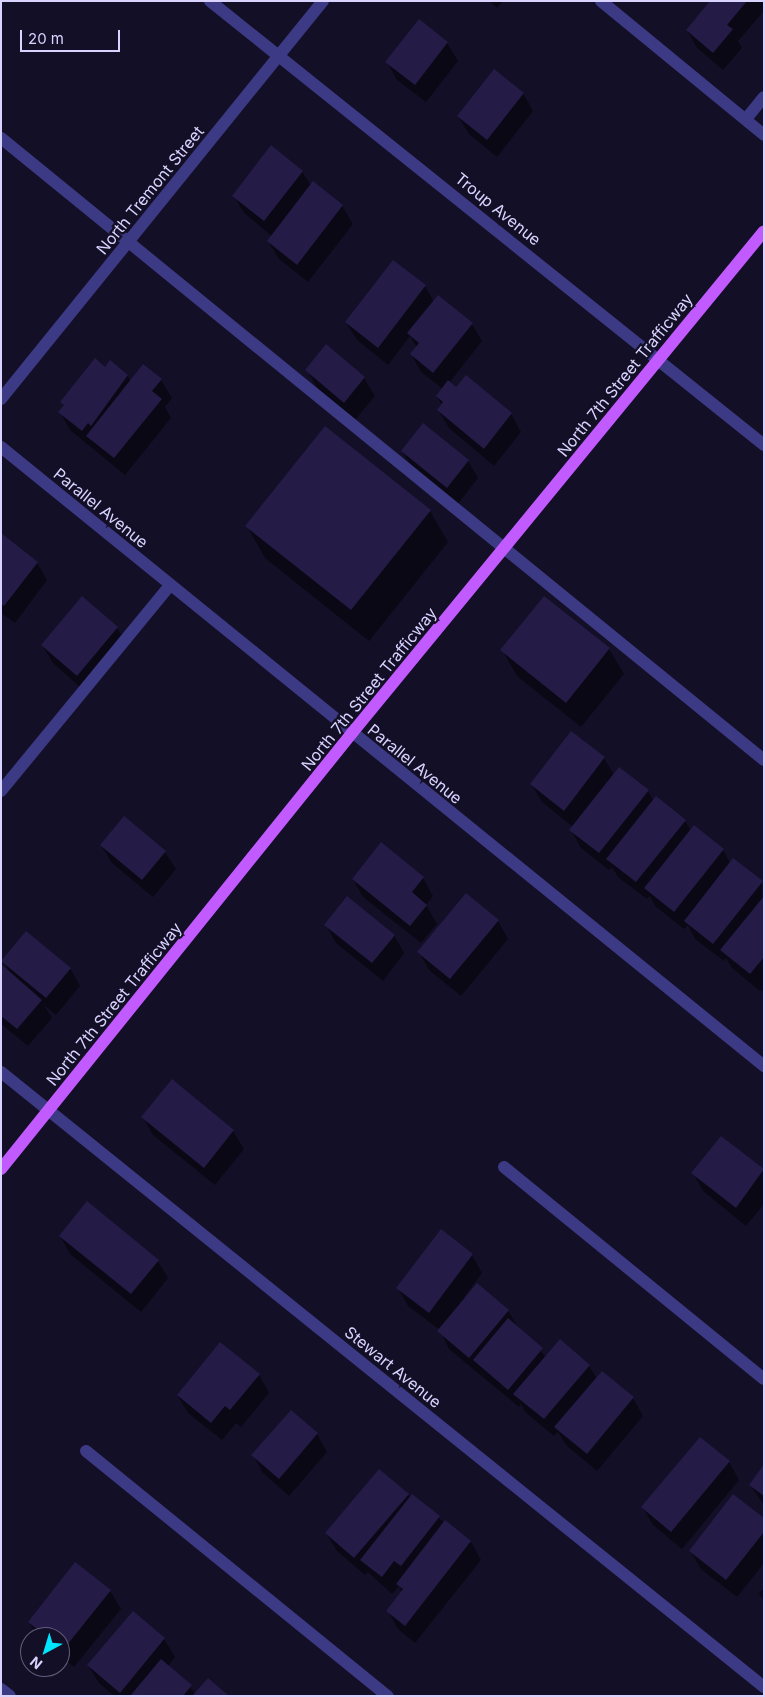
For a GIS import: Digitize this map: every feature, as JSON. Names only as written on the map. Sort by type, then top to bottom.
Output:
[{"type":"main road","name":"North 7th Street Trafficway","points":[[1,1169],[352,733],[764,231]]},
{"type":"street","name":"Troup Avenue","points":[[210,1],[660,358],[764,445]]},
{"type":"street","name":"North Tremont Street","points":[[1,399],[323,1]]},
{"type":"street","points":[[600,1],[764,135]]},
{"type":"street","points":[[746,120],[764,97]]},
{"type":"street","points":[[1,138],[129,241],[503,550],[764,760]]},
{"type":"street","name":"Parallel Avenue","points":[[1,447],[764,1066]]},
{"type":"street","points":[[1,791],[170,585]]},
{"type":"street","name":"Stewart Avenue","points":[[1,1072],[764,1687]]},
{"type":"street","points":[[504,1167],[764,1379]]},
{"type":"street","points":[[86,1451],[388,1696]]},
{"type":"street","points":[[1,1689],[10,1696]]},
{"type":"building","points":[[710,1],[747,1],[727,25],[733,29],[713,53],[686,30]]},
{"type":"building","points":[[419,19],[448,42],[415,85],[385,62]]},
{"type":"building","points":[[494,69],[524,93],[487,140],[457,116]]},
{"type":"building","points":[[271,145],[303,171],[264,221],[232,196]]},
{"type":"building","points":[[313,181],[343,205],[297,265],[267,241]]},
{"type":"building","points":[[393,260],[426,285],[378,348],[345,322]]},
{"type":"building","points":[[438,295],[473,323],[433,373],[410,354],[419,343],[407,333]]},
{"type":"building","points":[[326,344],[365,377],[344,403],[305,370]]},
{"type":"building","points":[[95,358],[105,367],[110,360],[128,375],[91,426],[88,423],[82,431],[58,412],[64,405],[60,402]]},
{"type":"building","points":[[143,364],[162,379],[152,391],[162,399],[114,458],[86,436]]},
{"type":"building","points":[[466,375],[512,413],[484,449],[437,410],[443,402],[436,396],[448,380],[456,387]]},
{"type":"building","points":[[423,423],[469,460],[447,488],[401,451]]},
{"type":"building","points":[[325,426],[431,510],[351,610],[245,526]]},
{"type":"building","points":[[1,533],[38,562],[4,606],[1,604]]},
{"type":"building","points":[[82,596],[118,627],[77,676],[41,645]]},
{"type":"building","points":[[544,596],[610,648],[566,703],[500,650]]},
{"type":"building","points":[[571,731],[605,757],[564,811],[530,784]]},
{"type":"building","points":[[619,767],[649,790],[599,853],[569,830]]},
{"type":"building","points":[[656,796],[686,820],[636,882],[606,859]]},
{"type":"building","points":[[124,816],[166,851],[142,880],[100,845]]},
{"type":"building","points":[[694,825],[724,849],[674,912],[644,888]]},
{"type":"building","points":[[381,842],[424,877],[412,892],[427,905],[410,926],[352,879]]},
{"type":"building","points":[[733,858],[763,881],[713,944],[684,921]]},
{"type":"building","points":[[466,893],[499,920],[450,979],[417,952]]},
{"type":"building","points":[[347,896],[395,935],[372,963],[324,925]]},
{"type":"building","points":[[764,896],[764,957],[750,974],[720,950]]},
{"type":"building","points":[[26,931],[71,968],[46,998],[1,961]]},
{"type":"building","points":[[1,964],[42,1000],[17,1029],[1,1016]]},
{"type":"building","points":[[172,1079],[234,1130],[204,1168],[141,1117]]},
{"type":"building","points":[[721,1136],[764,1169],[736,1208],[691,1173]]},
{"type":"building","points":[[87,1201],[159,1260],[131,1294],[59,1236]]},
{"type":"building","points":[[441,1229],[473,1254],[429,1313],[396,1288]]},
{"type":"building","points":[[477,1283],[509,1310],[469,1358],[437,1331]]},
{"type":"building","points":[[508,1318],[543,1348],[508,1390],[473,1360]]},
{"type":"building","points":[[560,1339],[590,1365],[544,1419],[513,1394]]},
{"type":"building","points":[[220,1342],[260,1374],[230,1410],[225,1406],[211,1423],[177,1395]]},
{"type":"building","points":[[602,1371],[634,1397],[587,1454],[554,1427]]},
{"type":"building","points":[[291,1410],[318,1433],[279,1479],[251,1455]]},
{"type":"building","points":[[700,1437],[730,1461],[671,1532],[641,1507]]},
{"type":"building","points":[[764,1464],[764,1496],[749,1485]]},
{"type":"building","points":[[379,1469],[409,1494],[354,1558],[325,1533]]},
{"type":"building","points":[[412,1494],[440,1516],[401,1566],[394,1561],[382,1577],[360,1560]]},
{"type":"building","points":[[733,1494],[764,1518],[764,1532],[726,1580],[689,1551]]},
{"type":"building","points":[[445,1520],[471,1541],[405,1626],[386,1611],[403,1589],[396,1584]]},
{"type":"building","points":[[75,1562],[111,1590],[70,1641],[70,1627],[34,1627],[28,1622]]},
{"type":"building","points":[[133,1611],[165,1638],[120,1693],[87,1665]]},
{"type":"building","points":[[161,1659],[192,1685],[183,1696],[130,1696]]},
{"type":"building","points":[[208,1678],[229,1696],[192,1696]]}]
